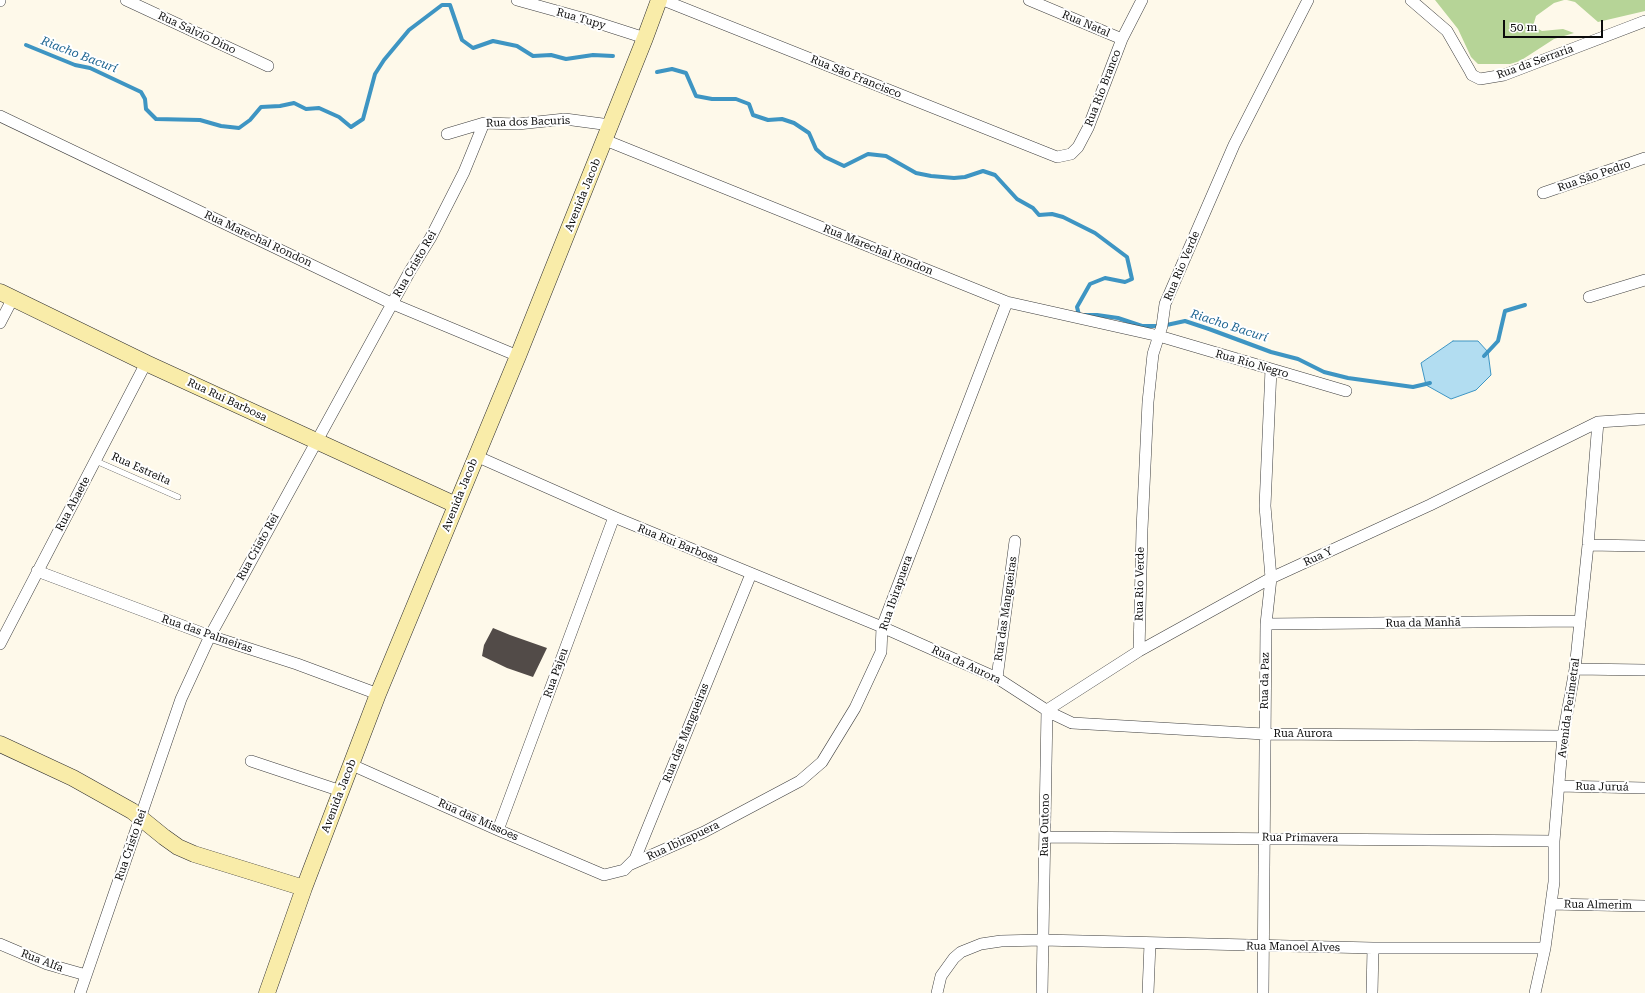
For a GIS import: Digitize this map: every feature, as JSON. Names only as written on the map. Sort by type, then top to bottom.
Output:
[{"type":"main road","name":"Avenida Jacob","points":[[267,993],[304,888],[378,694],[518,356],[605,140],[659,0]]},
{"type":"main road","name":"Rua Rui Barbosa","points":[[6,295],[146,363],[456,505]]},
{"type":"main road","points":[[0,744],[73,778],[132,811],[178,847],[194,854],[304,888]]},
{"type":"street","name":"Rua Salvio Dino","points":[[126,0],[268,66]]},
{"type":"street","name":"Rua Tupy","points":[[517,0],[589,20],[645,38]]},
{"type":"street","name":"Rua São Francisco","points":[[663,0],[1050,155]]},
{"type":"street","name":"Rua Natal","points":[[1029,0],[1122,39]]},
{"type":"street","name":"Rua Rio Branco","points":[[1050,155],[1064,157],[1071,154],[1078,147],[1088,128],[1122,39],[1142,0]]},
{"type":"street","name":"Rua Rio Verde","points":[[1139,651],[1142,529],[1148,402],[1153,354],[1159,336],[1165,304],[1234,146],[1308,0]]},
{"type":"street","name":"Rua da Serraria","points":[[1411,0],[1447,31],[1470,71],[1476,78],[1480,79],[1504,74],[1645,21]]},
{"type":"street","name":"Rua Marechal Rondon","points":[[0,116],[393,304],[518,356]]},
{"type":"street","name":"Rua dos Bacuris","points":[[447,134],[484,123],[518,124],[565,119],[610,125]]},
{"type":"street","name":"Rua Cristo Rei","points":[[80,993],[181,699],[210,636],[447,207],[464,172],[484,123]]},
{"type":"street","name":"Rua Marechal Rondon","points":[[605,140],[1006,302],[1159,336]]},
{"type":"street","name":"Rua São Pedro","points":[[1543,193],[1645,158]]},
{"type":"street","points":[[1589,297],[1645,280]]},
{"type":"street","points":[[0,323],[6,295]]},
{"type":"street","name":"Rua Ibirapuera","points":[[630,865],[704,832],[793,785],[800,781],[822,762],[855,708],[881,652],[882,627],[1006,302]]},
{"type":"street","name":"Rua Rio Negro","points":[[1159,336],[1346,390]]},
{"type":"street","name":"Rua Abaete","points":[[0,644],[146,363]]},
{"type":"street","name":"Rua da Paz","points":[[1263,993],[1266,624],[1271,578],[1265,506],[1271,369]]},
{"type":"street","points":[[1598,422],[1645,419]]},
{"type":"street","name":"Rua Y","points":[[1047,710],[1139,651],[1271,578],[1430,505],[1598,422]]},
{"type":"street","name":"Avenida Perimetral","points":[[1535,993],[1545,948],[1554,882],[1554,841],[1563,736],[1575,669],[1588,546],[1598,422]]},
{"type":"street","name":"Rua Rui Barbosa","points":[[476,456],[614,517],[882,627]]},
{"type":"street","name":"Rua Pajeu","points":[[498,830],[614,517]]},
{"type":"street","name":"Rua das Mangueiras","points":[[997,678],[1015,541]]},
{"type":"street","points":[[1588,546],[1645,546]]},
{"type":"street","name":"Rua das Palmeiras","points":[[37,571],[210,636],[297,664],[378,694]]},
{"type":"street","name":"Rua das Mangueiras","points":[[630,865],[635,859],[751,574]]},
{"type":"street","name":"Rua da Manhã","points":[[1266,624],[1579,621]]},
{"type":"street","name":"Rua da Aurora","points":[[882,627],[997,678],[1047,710]]},
{"type":"street","points":[[1575,669],[1645,670]]},
{"type":"street","name":"Rua Aurora","points":[[1047,710],[1065,720],[1079,724],[1264,734],[1563,736]]},
{"type":"street","name":"Rua Outono","points":[[1042,993],[1047,710]]},
{"type":"street","points":[[251,762],[341,791]]},
{"type":"street","name":"Rua das Missoes","points":[[352,765],[604,875],[624,870],[630,865]]},
{"type":"street","name":"Rua Juruá","points":[[1559,786],[1645,788]]},
{"type":"street","name":"Rua Primavera","points":[[1045,837],[1554,841]]},
{"type":"street","name":"Rua Almerim","points":[[1551,904],[1645,906]]},
{"type":"street","name":"Rua Manoel Alves","points":[[937,993],[941,976],[954,958],[961,952],[981,944],[1001,941],[1042,940],[1373,948],[1545,948]]},
{"type":"street","points":[[1148,993],[1150,943]]},
{"type":"street","name":"Rua Alfa","points":[[0,944],[47,964],[86,975]]},
{"type":"street","points":[[1372,993],[1373,948]]},
{"type":"lane","name":"Rua Estreita","points":[[96,460],[178,497]]},
{"type":"green space","points":[[1435,0],[1564,0],[1554,3],[1536,16],[1533,26],[1542,31],[1563,29],[1574,33],[1554,39],[1520,61],[1510,64],[1478,64],[1471,57],[1458,29]]},
{"type":"green space","points":[[1567,0],[1645,0],[1645,11],[1598,22],[1575,2]]},
{"type":"water","points":[[1453,341],[1478,341],[1488,352],[1491,375],[1476,390],[1451,399],[1426,385],[1421,363]]},
{"type":"building","points":[[493,628],[547,648],[533,677],[507,668],[482,656],[484,645]]},
{"type":"waterway","name":"Riacho Bacurí","points":[[26,45],[75,65],[90,68],[141,92],[145,99],[146,109],[156,119],[200,120],[221,126],[239,128],[250,120],[261,107],[280,106],[294,103],[306,109],[319,108],[339,117],[351,127],[363,119],[375,74],[384,60],[409,30],[442,5],[450,5],[462,40],[473,48],[493,41],[517,46],[533,56],[551,55],[566,59],[593,55],[613,56]]},
{"type":"waterway","name":"Riacho Bacurí","points":[[657,72],[672,69],[686,73],[696,96],[712,99],[736,99],[749,104],[753,115],[768,120],[782,119],[794,123],[809,133],[816,149],[825,157],[844,166],[868,154],[886,156],[916,173],[931,176],[954,178],[965,177],[983,171],[995,175],[1017,199],[1033,208],[1039,215],[1052,214],[1063,217],[1095,233],[1127,257],[1132,279],[1125,282],[1105,278],[1090,284],[1077,307],[1079,315],[1097,315],[1118,318],[1142,326],[1162,326],[1185,321],[1271,352],[1298,359],[1324,372],[1348,378],[1413,387],[1430,383]]},
{"type":"waterway","name":"Riacho Bacurí","points":[[1484,356],[1498,341],[1505,311],[1525,305]]}]
